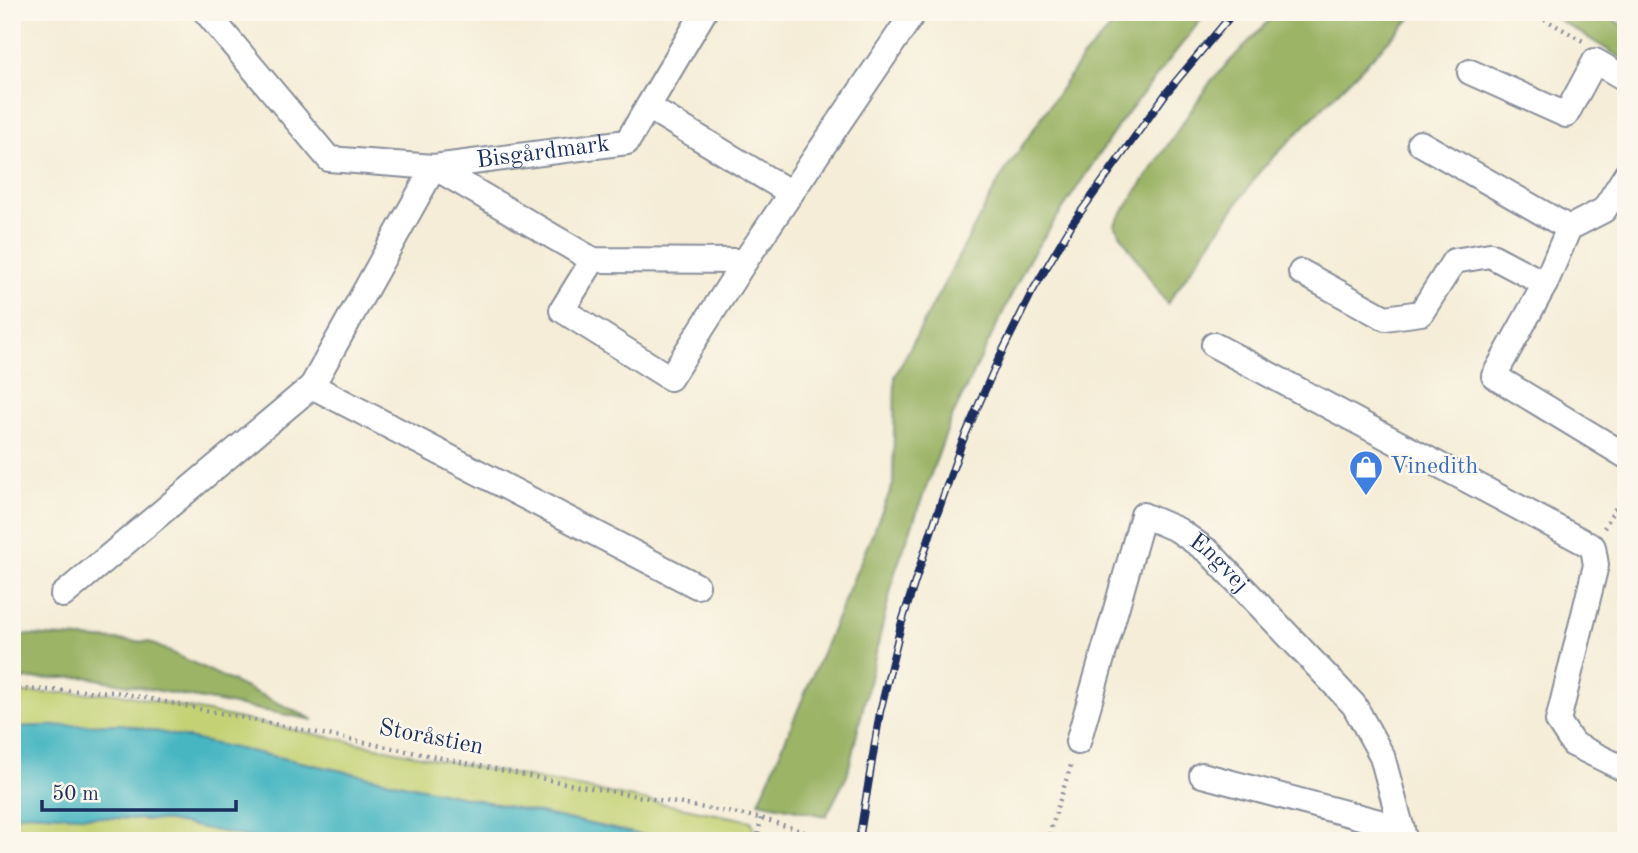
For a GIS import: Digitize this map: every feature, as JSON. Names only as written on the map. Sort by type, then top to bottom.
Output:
[{"type":"street","points":[[206,12],[329,159],[434,167],[593,260],[745,261]]},
{"type":"street","name":"Bisgårdmark","points":[[434,167],[627,142],[704,12]]},
{"type":"street","points":[[593,260],[562,310],[670,378],[745,261],[914,12]]},
{"type":"street","points":[[1470,72],[1566,115],[1595,61],[1626,79]]},
{"type":"street","points":[[648,107],[791,193]]},
{"type":"street","points":[[1420,143],[1569,228]]},
{"type":"street","points":[[62,595],[312,386],[434,167]]},
{"type":"street","points":[[1626,174],[1604,211],[1569,228],[1545,284],[1494,376],[1626,456]]},
{"type":"street","points":[[1301,272],[1385,318],[1421,313],[1454,261],[1490,255],[1545,284]]},
{"type":"street","points":[[1214,345],[1593,547],[1596,565],[1558,720],[1573,744],[1626,770]]},
{"type":"street","points":[[312,386],[697,586]]},
{"type":"street","name":"Engvej","points":[[1078,742],[1143,515],[1178,530],[1209,552],[1354,705],[1382,756],[1403,835]]},
{"type":"street","name":"Engvej","points":[[1202,775],[1403,835]]},
{"type":"path","points":[[1532,12],[1593,47],[1595,61]]},
{"type":"path","points":[[1593,547],[1626,490]]},
{"type":"path","name":"Storåstien","points":[[12,689],[116,692],[569,783],[761,818],[822,838],[841,841]]},
{"type":"path","points":[[1047,841],[1078,742]]},
{"type":"path","points":[[757,838],[761,818]]},
{"type":"green space","points":[[1126,12],[1207,12],[1122,120],[1028,261],[952,417],[895,572],[847,776],[826,816],[759,802],[893,485],[895,376],[1001,177],[1082,58]]},
{"type":"green space","points":[[1277,12],[1417,12],[1260,171],[1167,304],[1114,225],[1211,81]]},
{"type":"green space","points":[[1546,12],[1603,12],[1626,28],[1626,61]]},
{"type":"green space","points":[[12,634],[149,642],[314,720],[86,677],[12,680]]},
{"type":"green space","points":[[116,693],[751,821],[754,827],[751,841],[670,841],[122,724],[12,727],[12,695]]},
{"type":"green space","points":[[27,813],[169,821],[267,841],[12,841],[12,817]]},
{"type":"water","points":[[122,724],[670,841],[267,841],[169,821],[27,813],[12,817],[12,727]]},
{"type":"railway","points":[[859,841],[880,712],[901,625],[961,445],[999,358],[1032,292],[1072,224],[1167,92],[1234,12]]},
{"type":"place","name":"Vinedith","points":[[1366,497]]}]
